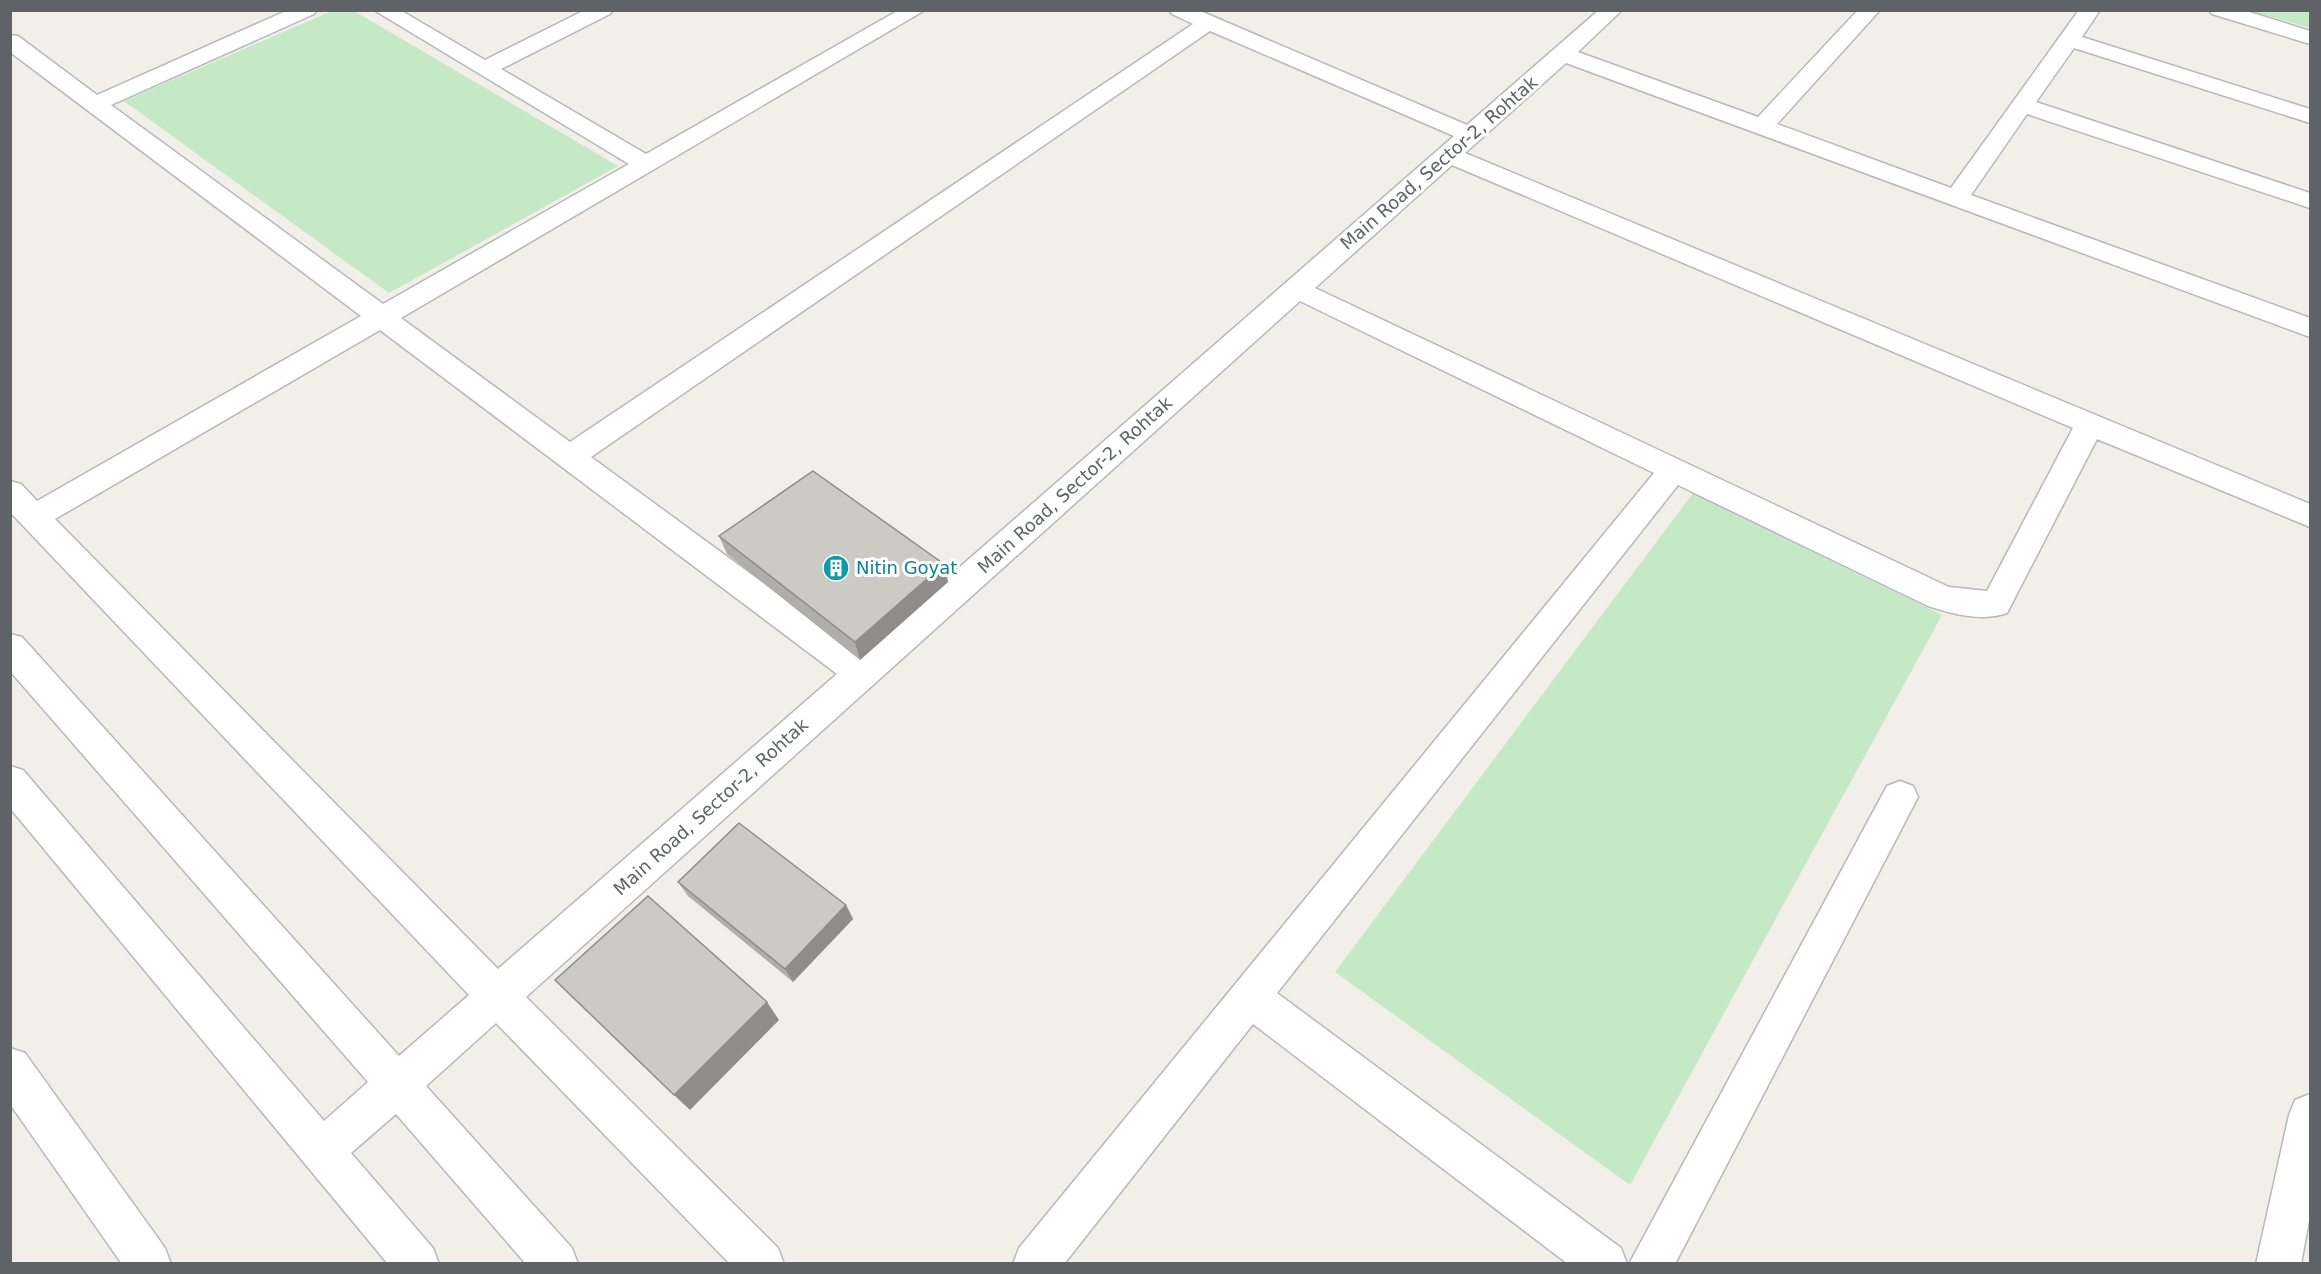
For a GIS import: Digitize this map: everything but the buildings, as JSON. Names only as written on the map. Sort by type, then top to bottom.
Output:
[{"type":"street","points":[[95,104],[308,10]]},
{"type":"street","points":[[384,10],[647,165]]},
{"type":"street","points":[[484,69],[603,10]]},
{"type":"street","points":[[762,1263],[497,996],[22,504],[382,317],[915,10]]},
{"type":"street","points":[[1179,10],[1460,145],[2090,424],[2310,516]]},
{"type":"street","name":"Main Road, Sector-2, Rohtak","points":[[322,1151],[1612,10]]},
{"type":"street","points":[[1762,127],[1870,10]]},
{"type":"street","points":[[1956,198],[2090,10]]},
{"type":"street","points":[[2219,10],[2310,38]]},
{"type":"street","points":[[569,457],[1208,23]]},
{"type":"street","points":[[2069,40],[2310,116]]},
{"type":"street","points":[[10,41],[861,674]]},
{"type":"street","points":[[1563,54],[2310,328]]},
{"type":"street","points":[[2022,105],[2310,201]]},
{"type":"street","points":[[1296,289],[1939,597],[1958,603],[1996,604],[2090,424]]},
{"type":"street","points":[[1035,1263],[1672,470]]},
{"type":"street","points":[[10,647],[556,1263]]},
{"type":"street","points":[[10,781],[417,1263]]},
{"type":"street","points":[[1651,1263],[1900,797]]},
{"type":"street","points":[[1249,997],[1605,1263]]},
{"type":"street","points":[[10,1068],[149,1263]]},
{"type":"street","points":[[2291,1247],[2310,1115]]},
{"type":"green space","points":[[334,10],[354,11],[618,166],[389,293],[124,101]]},
{"type":"green space","points":[[2251,11],[2310,11],[2310,28]]},
{"type":"green space","points":[[1693,493],[1942,615],[1630,1185],[1335,972]]},
{"type":"place","name":"Nitin Goyat","points":[[836,568]]}]
